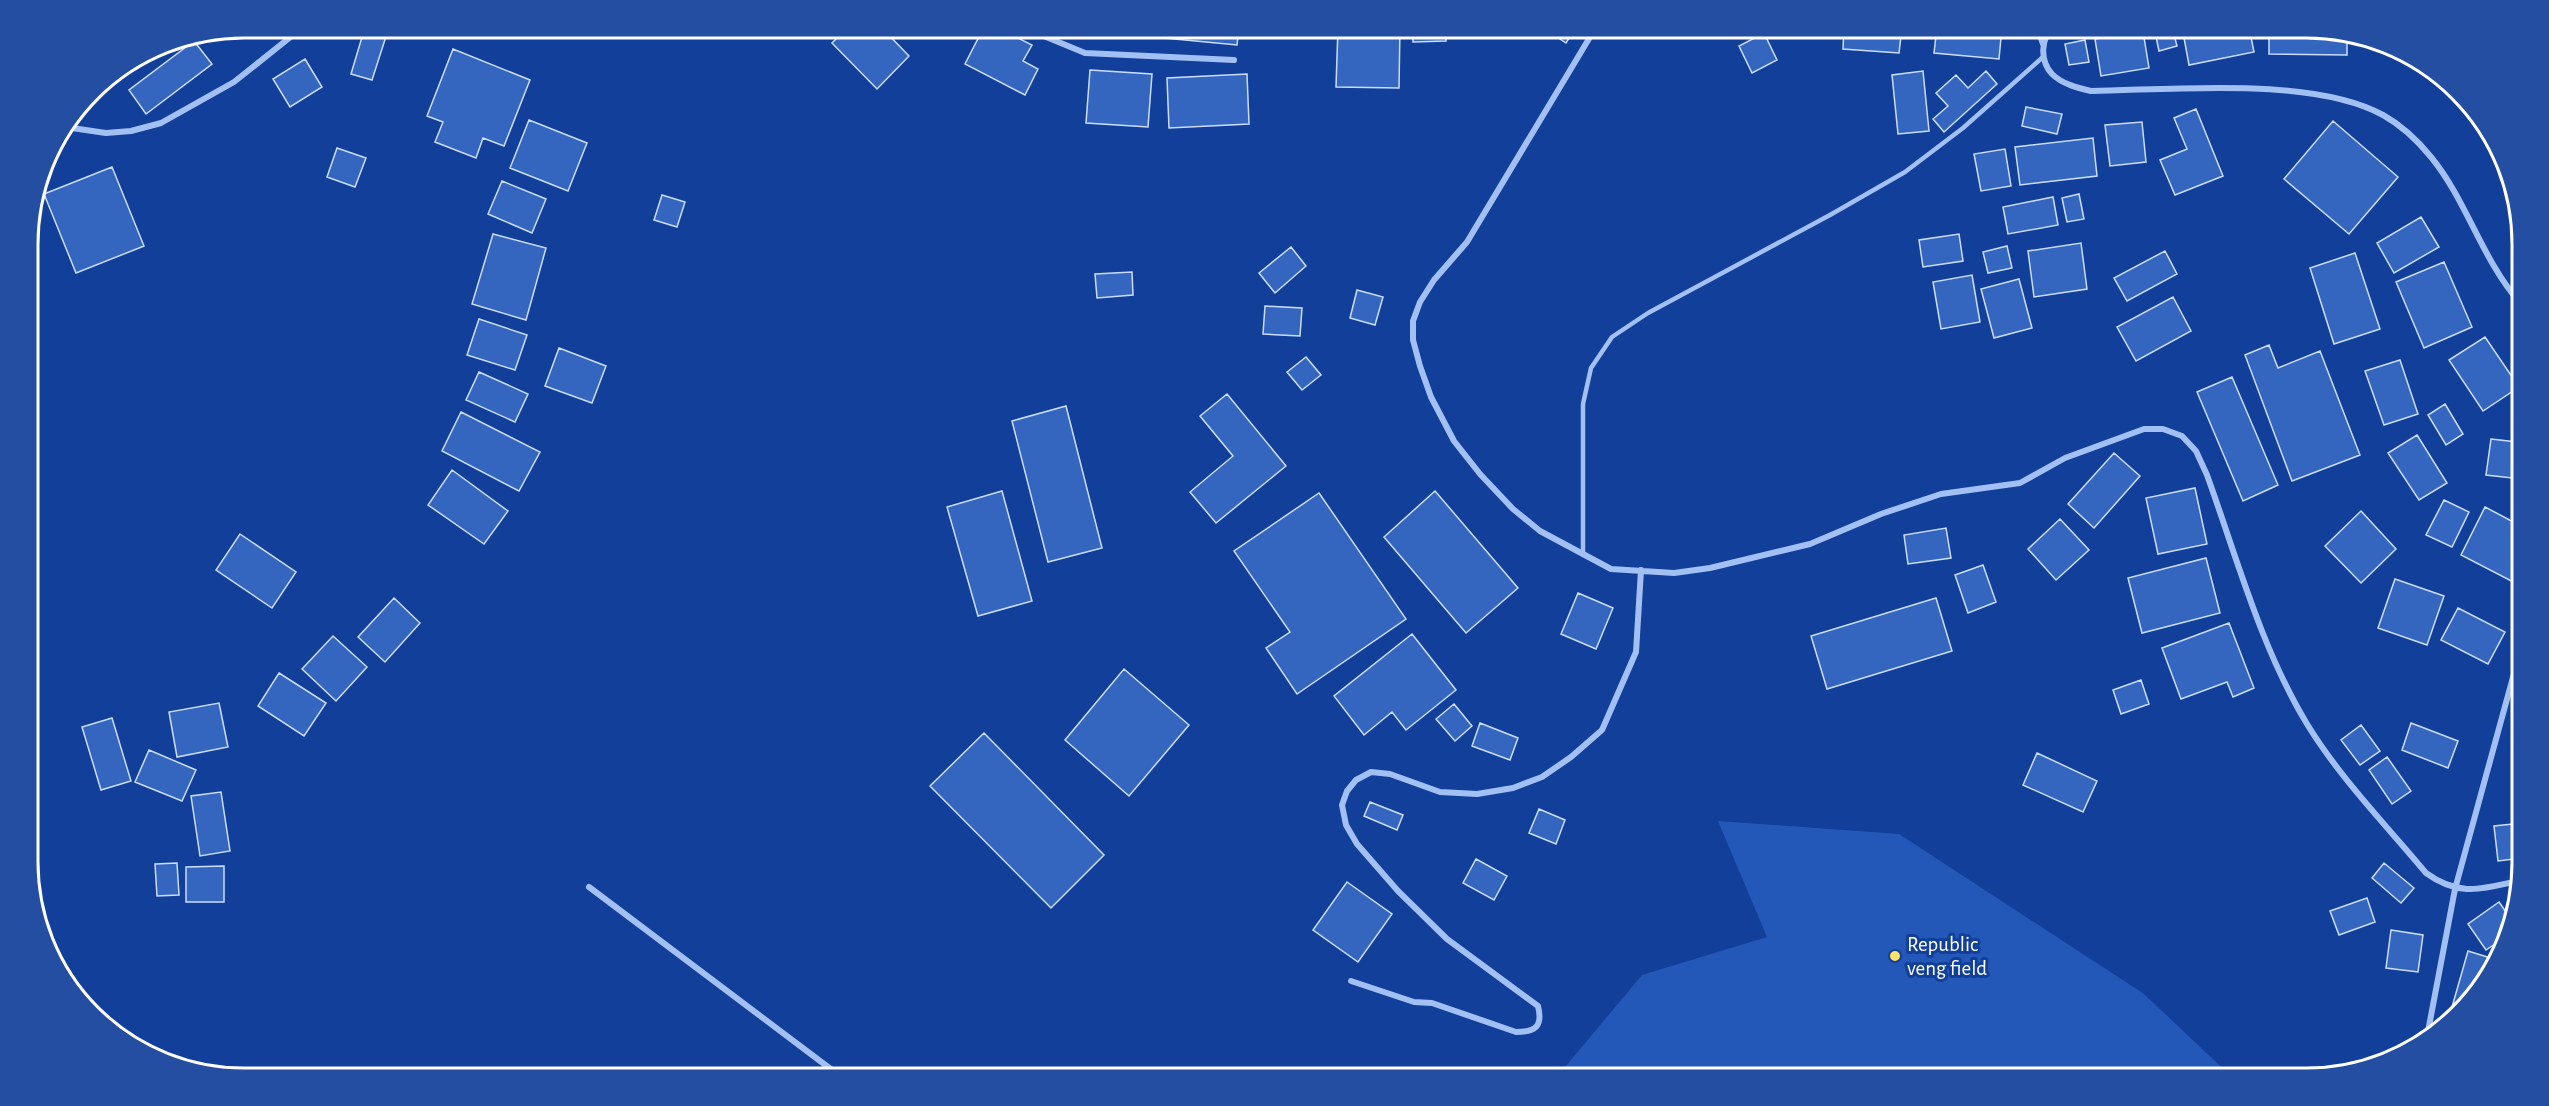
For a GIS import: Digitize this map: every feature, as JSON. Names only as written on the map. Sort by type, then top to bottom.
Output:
[{"type":"street","points":[[73,128],[106,133],[131,131],[161,123],[234,82],[289,38]]},
{"type":"street","points":[[1049,38],[1085,53],[1234,60]]},
{"type":"street","points":[[1589,38],[1467,242],[1434,280],[1420,302],[1413,321],[1413,340],[1431,398],[1454,441],[1480,474],[1513,509],[1540,531],[1611,569],[1674,573],[1710,568],[1810,544],[1881,514],[1941,494],[2020,483],[2065,459],[2144,429],[2163,429],[2182,436],[2196,451],[2207,475],[2266,640],[2282,678],[2307,724],[2336,765],[2426,873],[2455,889],[2476,890],[2510,883]]},
{"type":"street","points":[[2041,38],[2043,57],[2052,74],[2072,86],[2091,91],[2234,88],[2299,92],[2346,101],[2383,114],[2407,131],[2440,169],[2492,266],[2512,292]]},
{"type":"street","points":[[2043,44],[2047,38]]},
{"type":"street","points":[[1351,981],[1414,1002],[1432,1003],[1516,1032],[1529,1032],[1537,1026],[1541,1018],[1538,1006],[1447,939],[1375,866],[1346,825],[1342,805],[1347,791],[1356,780],[1371,772],[1390,774],[1440,792],[1477,794],[1513,788],[1542,777],[1572,757],[1602,730],[1636,652],[1641,570]]},
{"type":"street","points":[[2429,1027],[2455,889],[2512,681]]},
{"type":"street","points":[[589,887],[829,1068]]},
{"type":"lane","points":[[1582,555],[1583,404],[1591,368],[1612,337],[1648,312],[1830,215],[1905,172],[1963,128],[2043,57]]},
{"type":"shaded area","name":"Republic veng field","points":[[1718,821],[1899,834],[2144,994],[2222,1068],[1564,1068],[1642,975],[1767,937]]},
{"type":"building","points":[[362,38],[385,38],[372,80],[351,74]]},
{"type":"building","points":[[837,38],[892,38],[909,56],[877,89],[832,43]]},
{"type":"building","points":[[978,38],[1018,38],[1032,45],[1023,61],[1038,69],[1025,95],[965,64]]},
{"type":"building","points":[[1164,38],[1238,38],[1237,45]]},
{"type":"building","points":[[1338,38],[1400,38],[1399,88],[1336,87]]},
{"type":"building","points":[[1413,38],[1446,38],[1446,41],[1413,42]]},
{"type":"building","points":[[1558,38],[1569,38],[1566,43]]},
{"type":"building","points":[[1754,38],[1766,38],[1777,60],[1752,73],[1739,46]]},
{"type":"building","points":[[1844,38],[1901,38],[1899,53],[1843,49]]},
{"type":"building","points":[[1936,38],[2001,38],[1999,59],[1934,53]]},
{"type":"building","points":[[2144,38],[2149,68],[2101,76],[2095,39]]},
{"type":"building","points":[[2156,38],[2175,38],[2177,46],[2159,51]]},
{"type":"building","points":[[2184,38],[2251,38],[2254,52],[2189,65]]},
{"type":"building","points":[[2269,38],[2319,38],[2347,41],[2347,55],[2269,54]]},
{"type":"building","points":[[2085,40],[2089,62],[2069,65],[2065,44]]},
{"type":"building","points":[[196,43],[212,64],[146,114],[129,90],[190,45]]},
{"type":"building","points":[[453,49],[530,80],[504,146],[483,138],[476,158],[435,142],[443,122],[427,116]]},
{"type":"building","points":[[305,59],[322,87],[290,107],[273,79]]},
{"type":"building","points":[[1090,70],[1152,74],[1148,127],[1086,123]]},
{"type":"building","points":[[1923,71],[1929,131],[1898,134],[1892,75]]},
{"type":"building","points":[[1986,71],[1997,84],[1944,132],[1933,119],[1948,106],[1936,93],[1956,75],[1968,88]]},
{"type":"building","points":[[1247,74],[1249,124],[1169,128],[1167,78]]},
{"type":"building","points":[[2026,107],[2062,114],[2057,134],[2022,126]]},
{"type":"building","points":[[2196,109],[2223,176],[2175,195],[2160,160],[2187,149],[2174,118]]},
{"type":"building","points":[[529,120],[587,143],[568,191],[510,168]]},
{"type":"building","points":[[2333,121],[2398,177],[2349,234],[2284,179]]},
{"type":"building","points":[[2142,122],[2146,162],[2110,166],[2105,125]]},
{"type":"building","points":[[2093,138],[2097,176],[2020,185],[2015,147]]},
{"type":"building","points":[[337,148],[366,158],[355,187],[327,177]]},
{"type":"building","points":[[2005,149],[2011,186],[1981,191],[1974,154]]},
{"type":"building","points":[[112,167],[144,246],[76,273],[44,194]]},
{"type":"building","points":[[502,181],[546,199],[532,233],[488,214]]},
{"type":"building","points":[[2079,194],[2084,219],[2067,222],[2062,198]]},
{"type":"building","points":[[662,195],[685,202],[677,227],[654,220]]},
{"type":"building","points":[[2053,197],[2058,225],[2008,234],[2003,207]]},
{"type":"building","points":[[2421,217],[2439,247],[2394,273],[2377,243]]},
{"type":"building","points":[[493,234],[546,248],[526,320],[472,304]]},
{"type":"building","points":[[1959,234],[1963,261],[1923,267],[1919,240]]},
{"type":"building","points":[[2081,243],[2087,289],[2034,297],[2028,251]]},
{"type":"building","points":[[2007,246],[2012,268],[1988,273],[1983,252]]},
{"type":"building","points":[[1291,247],[1306,266],[1275,293],[1259,273]]},
{"type":"building","points":[[2165,251],[2177,274],[2127,301],[2114,278]]},
{"type":"building","points":[[2355,253],[2380,329],[2334,344],[2310,268]]},
{"type":"building","points":[[2444,262],[2472,327],[2424,348],[2396,282]]},
{"type":"building","points":[[1132,272],[1133,295],[1097,298],[1095,274]]},
{"type":"building","points":[[1972,275],[1980,322],[1941,329],[1933,282]]},
{"type":"building","points":[[2019,279],[2032,328],[1994,338],[1981,289]]},
{"type":"building","points":[[1357,290],[1383,297],[1375,325],[1350,318]]},
{"type":"building","points":[[2173,297],[2191,331],[2136,361],[2117,327]]},
{"type":"building","points":[[1265,306],[1302,308],[1300,336],[1263,334]]},
{"type":"building","points":[[479,319],[527,335],[515,370],[467,355]]},
{"type":"building","points":[[2485,337],[2512,377],[2512,392],[2483,411],[2449,360]]},
{"type":"building","points":[[2269,345],[2278,368],[2320,351],[2360,455],[2292,481],[2245,355]]},
{"type":"building","points":[[559,348],[606,366],[592,403],[545,386]]},
{"type":"building","points":[[1306,357],[1321,375],[1302,390],[1287,372]]},
{"type":"building","points":[[2400,360],[2418,414],[2384,425],[2365,371]]},
{"type":"building","points":[[479,372],[528,394],[515,422],[466,400]]},
{"type":"building","points":[[2232,377],[2278,485],[2243,501],[2197,392]]},
{"type":"building","points":[[1227,394],[1286,466],[1216,523],[1190,492],[1233,456],[1200,416]]},
{"type":"building","points":[[2445,404],[2463,434],[2446,445],[2428,415]]},
{"type":"building","points":[[1066,406],[1102,548],[1048,562],[1012,421]]},
{"type":"building","points":[[461,412],[540,452],[519,491],[442,451]]},
{"type":"building","points":[[2417,435],[2447,483],[2419,500],[2388,453]]},
{"type":"building","points":[[2491,439],[2512,441],[2512,478],[2486,475]]},
{"type":"building","points":[[2114,453],[2140,476],[2094,528],[2068,504]]},
{"type":"building","points":[[452,470],[508,511],[484,544],[428,505]]},
{"type":"building","points":[[2195,488],[2207,544],[2158,554],[2146,498]]},
{"type":"building","points":[[1002,491],[1032,601],[978,616],[947,507]]},
{"type":"building","points":[[1435,491],[1518,588],[1466,633],[1384,537]]},
{"type":"building","points":[[1319,493],[1406,619],[1297,694],[1266,648],[1290,632],[1234,551]]},
{"type":"building","points":[[2444,500],[2469,512],[2452,547],[2426,535]]},
{"type":"building","points":[[2485,507],[2512,521],[2512,581],[2461,555]]},
{"type":"building","points":[[2361,511],[2396,549],[2361,583],[2325,546]]},
{"type":"building","points":[[2060,519],[2089,550],[2056,580],[2028,549]]},
{"type":"building","points":[[1946,528],[1951,558],[1908,564],[1904,535]]},
{"type":"building","points":[[240,534],[296,572],[272,608],[216,570]]},
{"type":"building","points":[[2206,558],[2220,613],[2142,633],[2128,578]]},
{"type":"building","points":[[1983,565],[1996,602],[1968,613],[1955,575]]},
{"type":"building","points":[[2395,579],[2444,596],[2427,645],[2378,628]]},
{"type":"building","points":[[1578,593],[1613,608],[1596,649],[1561,634]]},
{"type":"building","points":[[394,598],[420,623],[385,662],[358,637]]},
{"type":"building","points":[[1936,598],[1952,651],[1827,689],[1811,636]]},
{"type":"building","points":[[2458,608],[2505,632],[2488,664],[2441,640]]},
{"type":"building","points":[[2229,623],[2254,688],[2233,697],[2227,682],[2181,699],[2162,648]]},
{"type":"building","points":[[1412,634],[1456,690],[1406,730],[1392,712],[1364,735],[1334,696]]},
{"type":"building","points":[[333,636],[367,667],[336,701],[302,669]]},
{"type":"building","points":[[1124,669],[1189,725],[1129,796],[1065,740]]},
{"type":"building","points":[[279,673],[326,703],[304,736],[258,706]]},
{"type":"building","points":[[2141,680],[2149,704],[2121,714],[2113,690]]},
{"type":"building","points":[[219,703],[228,747],[177,757],[169,712]]},
{"type":"building","points":[[1454,704],[1472,726],[1455,741],[1436,719]]},
{"type":"building","points":[[112,718],[131,781],[101,790],[82,727]]},
{"type":"building","points":[[1480,723],[1518,738],[1510,760],[1472,746]]},
{"type":"building","points":[[2411,723],[2458,741],[2448,768],[2402,750]]},
{"type":"building","points":[[2361,725],[2380,751],[2360,765],[2341,740]]},
{"type":"building","points":[[984,733],[1104,855],[1051,908],[930,786]]},
{"type":"building","points":[[149,750],[196,770],[182,801],[135,782]]},
{"type":"building","points":[[2037,753],[2097,781],[2083,812],[2023,785]]},
{"type":"building","points":[[2387,757],[2411,791],[2392,804],[2369,770]]},
{"type":"building","points":[[221,792],[230,851],[200,856],[191,796]]},
{"type":"building","points":[[1370,802],[1403,815],[1397,830],[1364,816]]},
{"type":"building","points":[[1539,809],[1565,820],[1556,844],[1529,833]]},
{"type":"building","points":[[2512,824],[2512,859],[2498,861],[2494,826]]},
{"type":"building","points":[[1476,859],[1507,876],[1494,900],[1463,883]]},
{"type":"building","points":[[177,863],[179,895],[157,896],[155,864]]},
{"type":"building","points":[[2384,863],[2414,888],[2401,903],[2372,878]]},
{"type":"building","points":[[224,866],[224,902],[186,902],[186,867]]},
{"type":"building","points":[[1347,882],[1392,914],[1358,962],[1313,930]]},
{"type":"building","points":[[2367,898],[2375,922],[2339,935],[2330,911]]},
{"type":"building","points":[[2499,902],[2505,911],[2494,944],[2486,950],[2468,924]]},
{"type":"building","points":[[2391,930],[2423,935],[2418,972],[2386,968]]},
{"type":"building","points":[[2468,951],[2488,957],[2469,988],[2452,1007]]},
{"type":"place","name":"Republic veng field","points":[[1895,956]]}]
